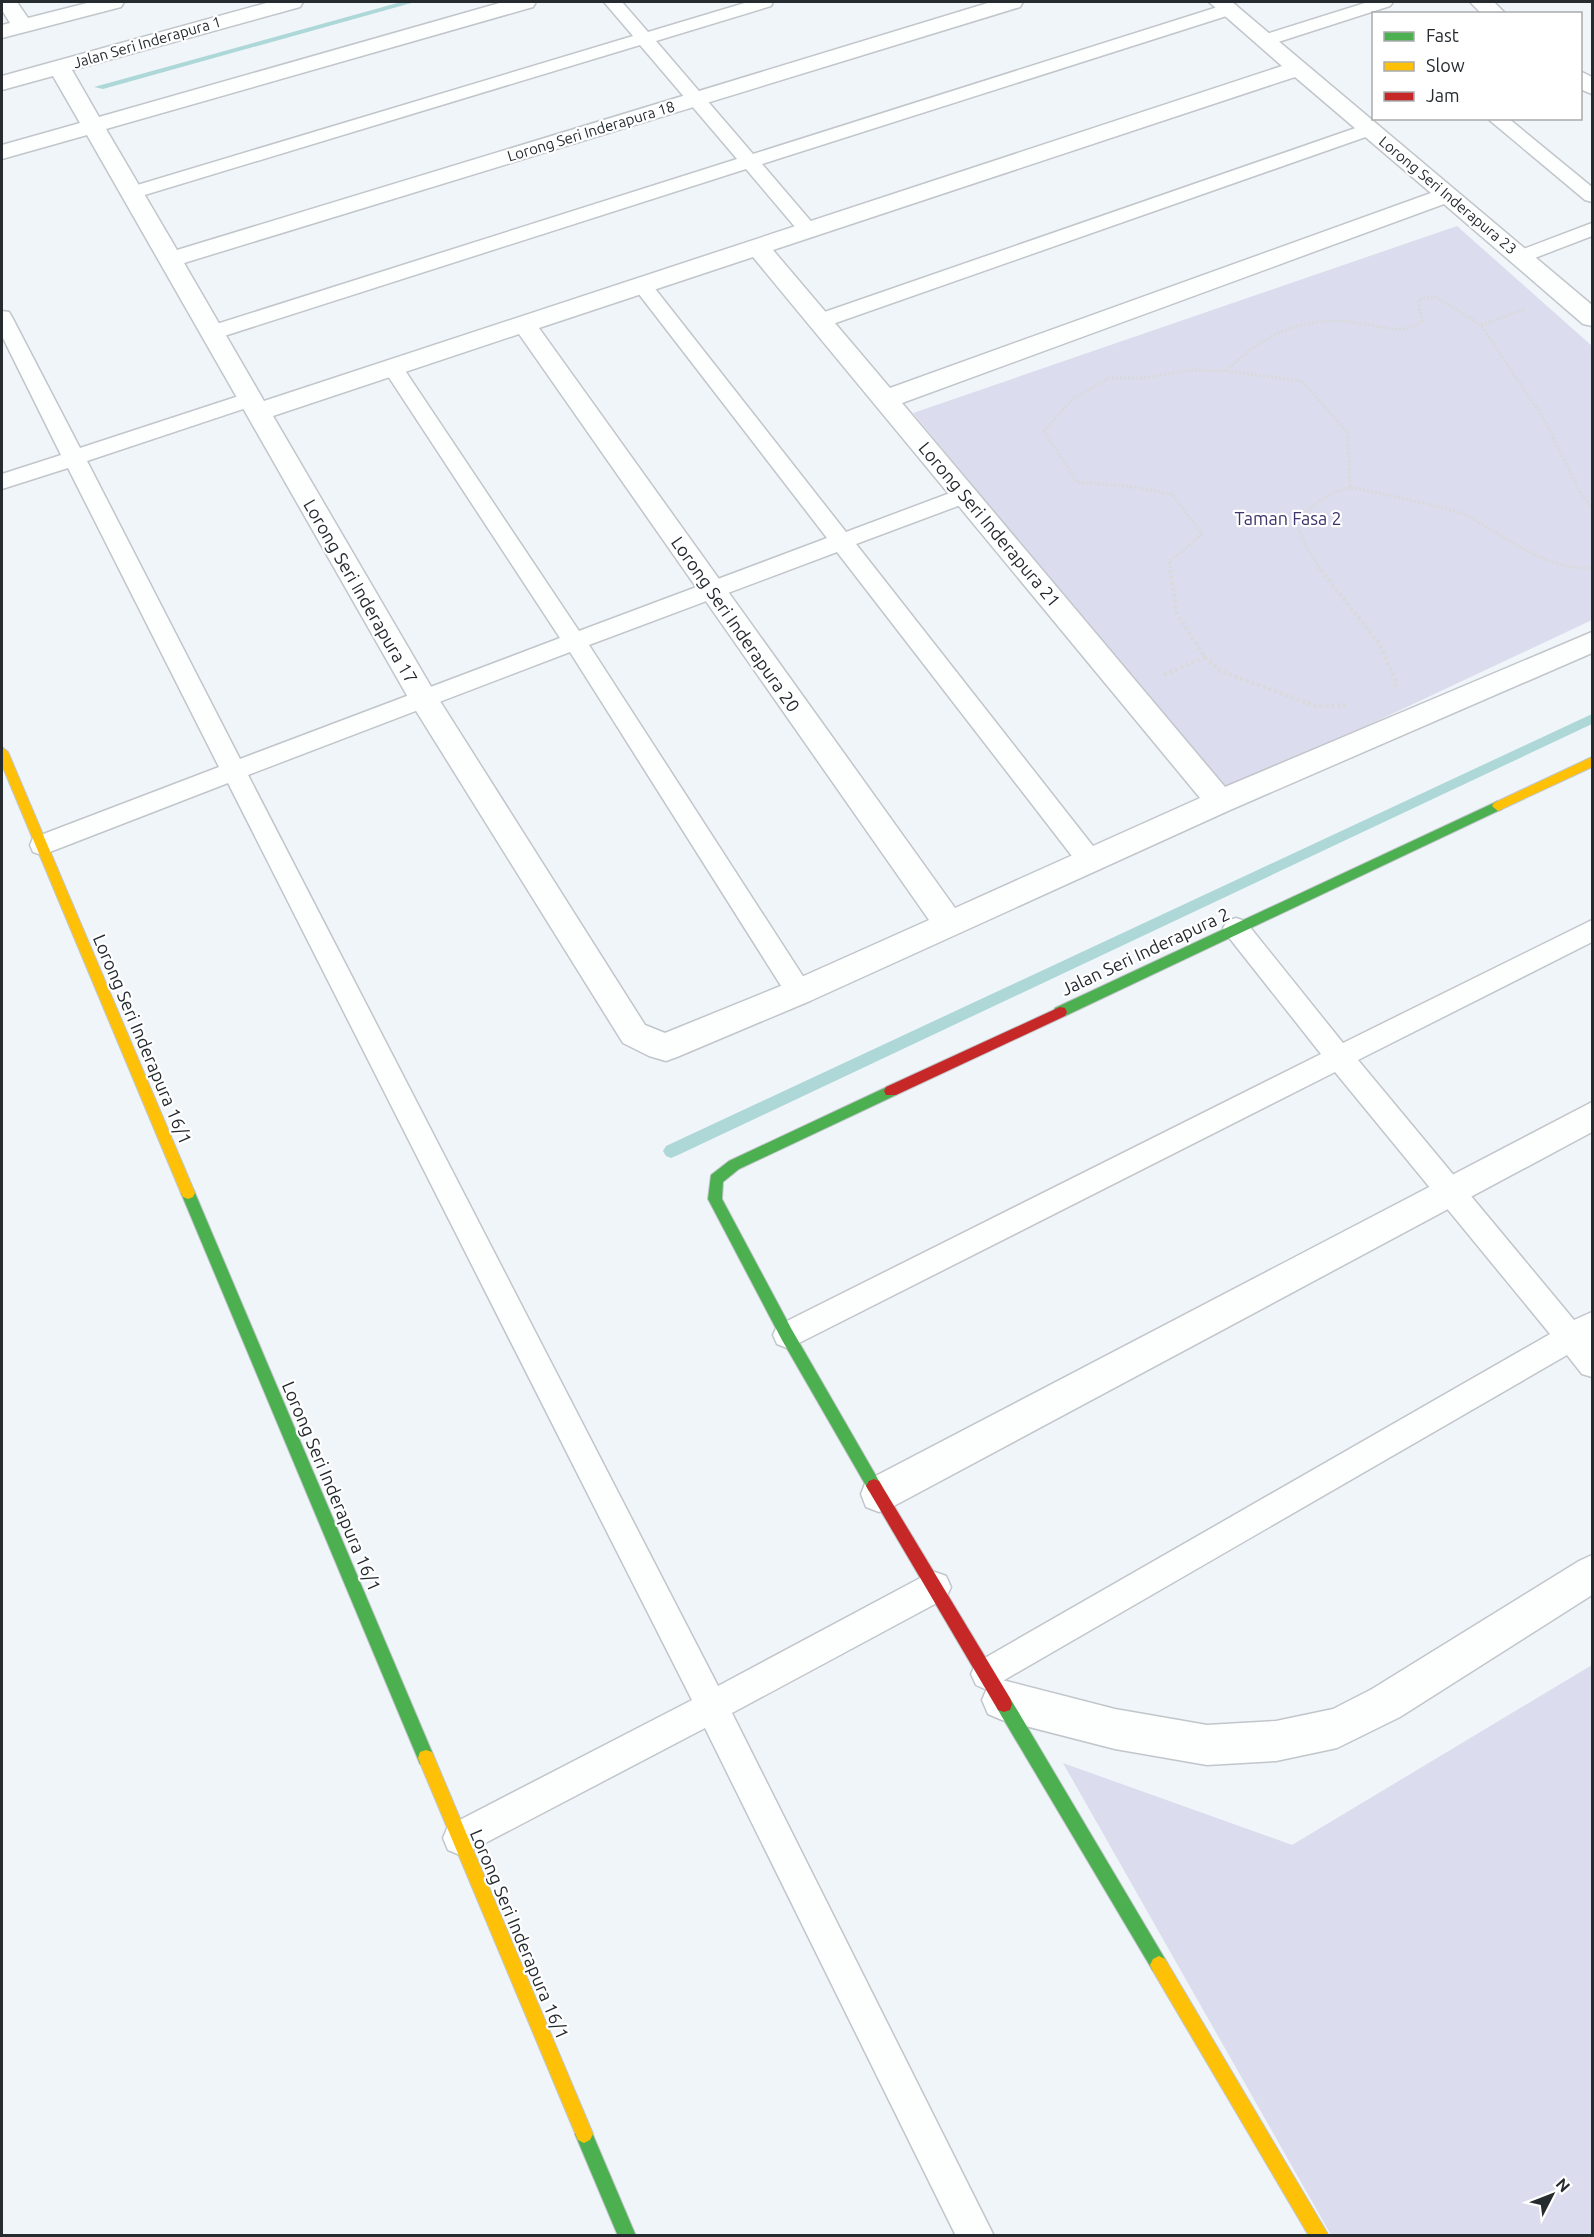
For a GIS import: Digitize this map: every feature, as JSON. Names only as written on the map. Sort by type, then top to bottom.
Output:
[{"type":"street","points":[[7,2],[12,29],[113,2]]},
{"type":"street","name":"Jalan Seri Inderapura 1","points":[[2,83],[292,2]]},
{"type":"street","points":[[2,152],[525,2]]},
{"type":"street","name":"Lorong Seri Inderapura 18","points":[[170,260],[1012,2]]},
{"type":"street","points":[[1481,2],[1494,12]]},
{"type":"street","name":"Lorong Seri Inderapura 23","points":[[1225,5],[1593,318]]},
{"type":"street","name":"Lorong Seri Inderapura 17","points":[[59,67],[423,698],[634,1034],[649,1044],[666,1047],[799,992]]},
{"type":"street","points":[[254,406],[393,368],[1299,68]]},
{"type":"street","points":[[886,399],[1448,195]]},
{"type":"street","name":"Lorong Seri Inderapura 21","points":[[758,247],[1220,802]]},
{"type":"street","name":"Lorong Seri Inderapura 20","points":[[524,324],[949,924]]},
{"type":"street","points":[[799,992],[1220,802],[1593,642]]},
{"type":"street","name":"Lorong Seri Inderapura 16/1","points":[[2,752],[627,2235]]},
{"type":"street","name":"Jalan Seri Inderapura 2","points":[[787,1335],[715,1199],[717,1179],[734,1165],[1593,762]]},
{"type":"street","points":[[879,1494],[1593,1116]]},
{"type":"street","points":[[787,1335],[879,1494],[1320,2235]]},
{"type":"street","points":[[994,1687],[1115,1729],[1207,1745],[1276,1741],[1337,1728],[1386,1703],[1593,1574]]},
{"type":"lane","points":[[613,2],[808,230]]},
{"type":"lane","points":[[131,193],[765,2]]},
{"type":"lane","points":[[1266,40],[1384,2]]},
{"type":"lane","points":[[211,333],[750,162],[1225,5]]},
{"type":"lane","points":[[1498,120],[1593,196]]},
{"type":"lane","points":[[820,321],[1370,129]]},
{"type":"lane","points":[[1520,257],[1593,230]]},
{"type":"lane","points":[[642,285],[1091,862]]},
{"type":"lane","points":[[2,317],[712,1707],[976,2235]]},
{"type":"lane","points":[[393,368],[575,642],[799,992]]},
{"type":"lane","points":[[2,482],[73,458],[254,406]]},
{"type":"lane","points":[[42,845],[423,698],[712,592],[966,495]]},
{"type":"lane","points":[[1236,928],[1449,1191],[1582,1331],[1593,1364]]},
{"type":"lane","points":[[787,1335],[1593,930]]},
{"type":"lane","points":[[994,1687],[1582,1331]]},
{"type":"lane","points":[[460,1838],[712,1707],[935,1587]]},
{"type":"path","points":[[1225,371],[1245,350],[1266,336],[1309,321],[1356,322],[1408,330],[1422,322],[1418,300],[1434,296],[1481,325],[1544,419],[1582,495],[1593,508]]},
{"type":"path","points":[[1350,488],[1348,433],[1302,381],[1225,371],[1191,370],[1142,378],[1109,378],[1074,398],[1044,431],[1077,482],[1127,486],[1172,494],[1202,534],[1169,562],[1177,614],[1205,657],[1220,671],[1316,705],[1359,704]]},
{"type":"path","points":[[1388,691],[1396,684],[1380,645],[1330,585],[1307,548],[1295,522],[1316,502],[1350,488],[1464,514],[1536,555],[1583,570],[1593,568]]},
{"type":"green space","name":"Taman Fasa 2","points":[[1457,226],[1592,346],[1592,620],[1226,792],[913,413]]},
{"type":"green space","points":[[1592,1665],[1592,2235],[1331,2235],[1063,1763],[1292,1845]]},
{"type":"waterway","points":[[99,87],[410,2]]},
{"type":"waterway","points":[[671,1151],[1592,719]]},
{"type":"traffic: fast","points":[[1060,1012],[1498,806]]},
{"type":"traffic: fast","points":[[874,1486],[787,1335],[715,1199],[716,1179],[734,1165],[891,1091]]},
{"type":"traffic: fast","points":[[188,1193],[426,1758]]},
{"type":"traffic: fast","points":[[1004,1704],[1159,1965]]},
{"type":"traffic: fast","points":[[584,2134],[627,2236]]},
{"type":"traffic: slow","points":[[2,752],[188,1193]]},
{"type":"traffic: slow","points":[[1498,806],[1592,762]]},
{"type":"traffic: slow","points":[[426,1758],[584,2134]]},
{"type":"traffic: slow","points":[[1159,1965],[1320,2236]]},
{"type":"traffic: jam","points":[[891,1091],[1060,1012]]},
{"type":"traffic: jam","points":[[874,1486],[1004,1704]]}]
